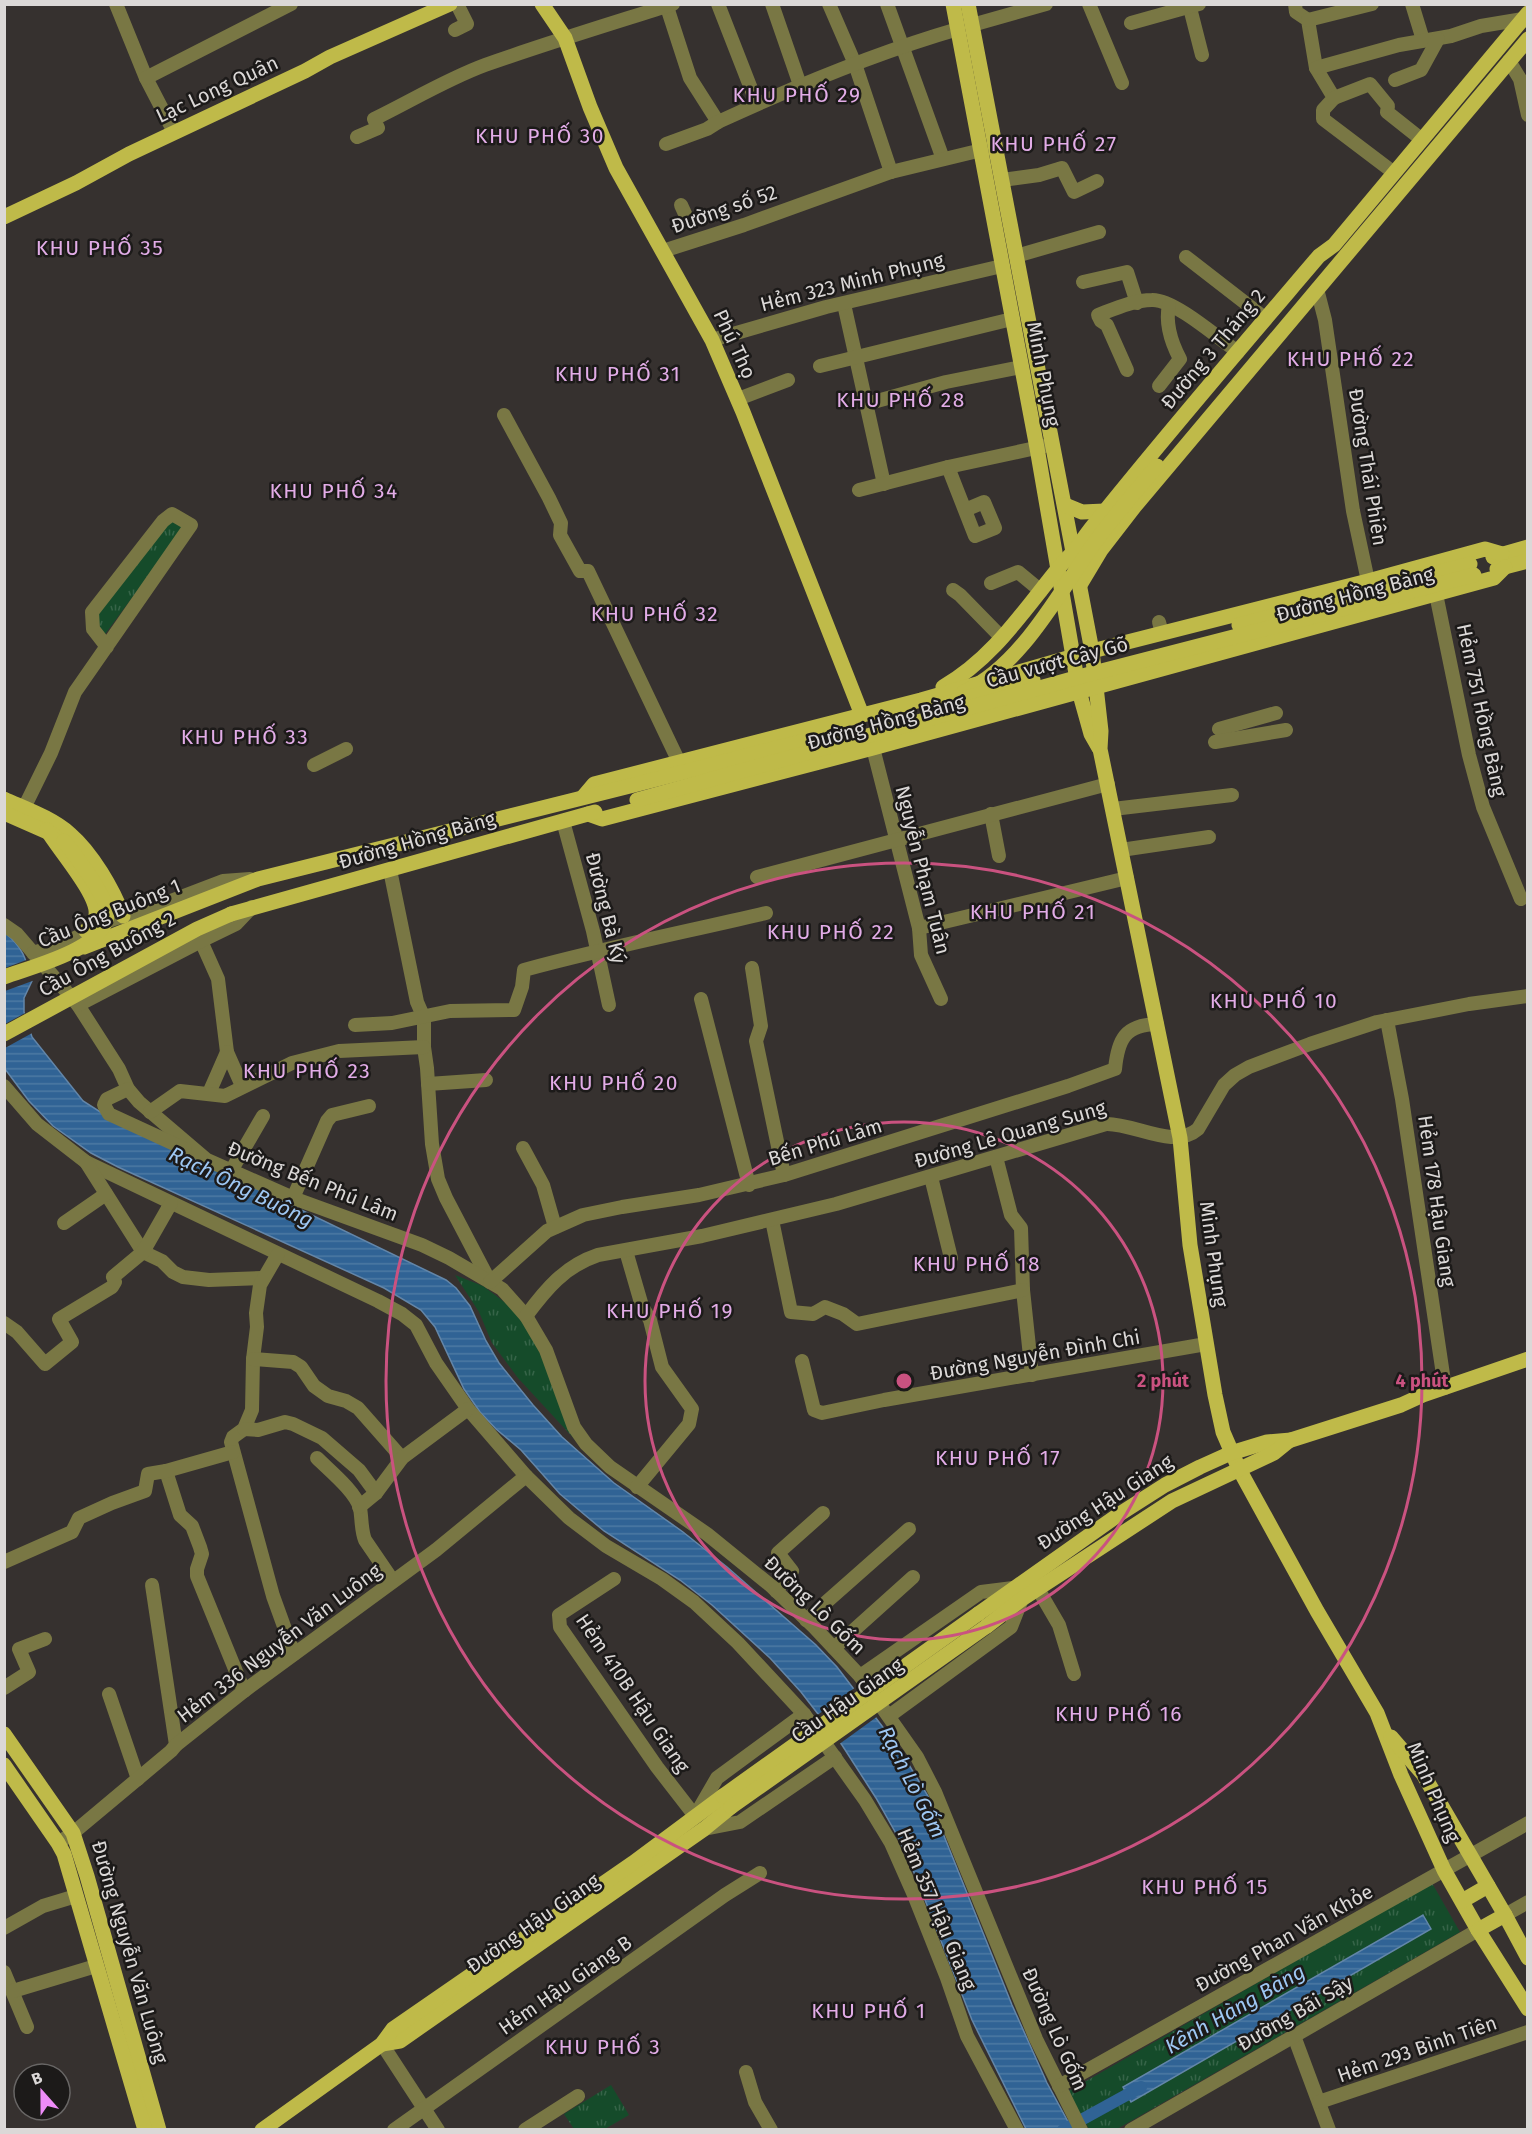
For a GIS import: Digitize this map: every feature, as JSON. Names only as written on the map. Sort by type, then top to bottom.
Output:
[{"type":"main road","name":"Lạc Long Quân","points":[[5,216],[330,57],[450,4]]},
{"type":"main road","name":"Phú Thọ","points":[[542,4],[565,38],[590,107],[616,168],[712,340],[738,399],[862,715]]},
{"type":"main road","name":"Minh Phụng","points":[[953,4],[965,27],[988,149],[1002,266],[1037,448],[1072,656],[1091,734],[1100,749]]},
{"type":"main road","name":"Minh Phụng","points":[[965,27],[968,4]]},
{"type":"main road","name":"Đường 3 Tháng 2","points":[[926,704],[988,654],[1002,638],[1238,352],[1319,256],[1334,245],[1525,16]]},
{"type":"main road","name":"Đường 3 Tháng 2","points":[[1080,585],[1097,556],[1135,506],[1527,39]]},
{"type":"main road","name":"Minh Phụng","points":[[988,149],[1002,180],[1074,552],[1092,651],[1101,731],[1100,749],[1180,1138],[1190,1245],[1223,1432],[1239,1469],[1332,1639],[1355,1674],[1385,1730],[1401,1775],[1444,1870],[1527,2009]]},
{"type":"main road","name":"Cầu vượt Cây Gõ","points":[[588,814],[636,793],[973,688],[995,672],[1019,649],[1115,516],[1325,260],[1334,245]]},
{"type":"main road","points":[[1065,505],[1082,512],[1105,511]]},
{"type":"main road","points":[[1053,545],[1084,555],[1097,556]]},
{"type":"main road","name":"Đường Hồng Bàng","points":[[231,914],[588,814],[602,819],[873,748],[1494,578],[1504,560],[1527,547]]},
{"type":"main road","name":"Đường Hồng Bàng","points":[[230,888],[258,879],[583,798],[594,784],[862,715],[926,704],[983,682],[1092,651],[1160,628],[1368,581],[1485,549],[1504,560],[1527,561]]},
{"type":"main road","name":"Cầu vượt Cây Gõ","points":[[583,798],[636,793],[1090,674],[1504,560]]},
{"type":"main road","name":"Cầu vượt Cây Gõ","points":[[926,704],[1472,569]]},
{"type":"main road","points":[[983,682],[993,693],[995,699],[992,715]]},
{"type":"main road","points":[[4,799],[70,833],[88,854],[128,915]]},
{"type":"main road","points":[[4,813],[47,830],[64,841],[85,869],[107,909],[105,924],[98,936],[80,939]]},
{"type":"main road","points":[[47,830],[92,896],[96,918],[80,939]]},
{"type":"main road","name":"Cầu Ông Buông 1","points":[[4,977],[80,939],[230,888]]},
{"type":"main road","name":"Cầu Ông Buông 2","points":[[4,1034],[197,929],[231,914]]},
{"type":"main road","name":"Đường Hậu Giang","points":[[982,1620],[1118,1515],[1165,1485],[1231,1453],[1267,1442],[1291,1440],[1527,1359]]},
{"type":"main road","name":"Đường Hậu Giang","points":[[1018,1593],[1038,1589],[1172,1501],[1274,1453],[1291,1440]]},
{"type":"main road","name":"Cầu Hậu Giang","points":[[727,1802],[982,1620]]},
{"type":"main road","name":"Minh Phụng","points":[[1385,1730],[1423,1774],[1505,1915],[1527,1958]]},
{"type":"main road","name":"Đường Nguyễn Văn Luông","points":[[4,1734],[73,1833],[159,2130]]},
{"type":"main road","name":"Đường Nguyễn Văn Luông","points":[[4,1765],[64,1854],[145,2130]]},
{"type":"main road","name":"Đường Hậu Giang","points":[[262,2130],[382,2044],[400,2041],[727,1802]]},
{"type":"main road","points":[[1462,1901],[1488,1886]]},
{"type":"main road","points":[[1478,1930],[1505,1915]]},
{"type":"street","points":[[116,4],[146,78],[174,132]]},
{"type":"street","points":[[146,78],[291,4]]},
{"type":"street","points":[[455,30],[467,24],[457,4]]},
{"type":"street","points":[[718,4],[757,104]]},
{"type":"street","points":[[772,4],[800,85]]},
{"type":"street","points":[[829,4],[855,64],[891,172]]},
{"type":"street","points":[[887,4],[943,159]]},
{"type":"street","points":[[666,144],[707,129],[800,85],[902,45],[1046,4]]},
{"type":"street","points":[[1089,4],[1122,83]]},
{"type":"street","points":[[1295,4],[1296,12],[1308,20],[1316,68],[1334,98]]},
{"type":"street","points":[[1308,20],[1372,4]]},
{"type":"street","points":[[1412,4],[1423,40]]},
{"type":"street","points":[[1131,23],[1192,5],[1203,55]]},
{"type":"street","points":[[357,137],[378,128],[374,119],[486,65],[670,6],[690,78],[718,122]]},
{"type":"street","points":[[1316,68],[1525,16]]},
{"type":"street","points":[[1395,80],[1421,70],[1438,39]]},
{"type":"street","points":[[1509,61],[1520,79],[1527,115]]},
{"type":"street","points":[[1393,172],[1323,119],[1323,110],[1334,98],[1370,84],[1388,106],[1387,112],[1421,139]]},
{"type":"street","name":"Đường số 52","points":[[663,250],[744,225],[891,172],[988,149]]},
{"type":"street","points":[[1002,180],[1039,175],[1062,168],[1074,192],[1097,181]]},
{"type":"street","points":[[1016,256],[1099,232]]},
{"type":"street","points":[[1186,257],[1266,319]]},
{"type":"street","name":"Hẻm 323 Minh Phụng","points":[[712,340],[757,325],[1002,266]]},
{"type":"street","points":[[1083,282],[1127,272],[1137,303]]},
{"type":"street","name":"Đường Thái Phiên","points":[[1317,289],[1325,320],[1353,512],[1368,581]]},
{"type":"street","points":[[1127,370],[1107,325],[1098,315],[1150,300],[1160,301],[1182,311],[1238,352]]},
{"type":"street","points":[[844,304],[884,484]]},
{"type":"street","points":[[1159,386],[1179,359],[1172,343],[1167,316],[1170,305]]},
{"type":"street","points":[[820,366],[1012,319]]},
{"type":"street","points":[[866,404],[946,382],[1021,367]]},
{"type":"street","points":[[738,399],[788,380]]},
{"type":"street","points":[[504,415],[561,523],[560,535],[580,571],[588,571],[679,762]]},
{"type":"street","points":[[859,490],[948,467],[1053,444]]},
{"type":"street","points":[[948,467],[965,510]]},
{"type":"street","points":[[24,808],[51,753],[75,692],[191,525],[172,514],[163,520],[92,612],[93,628],[106,647]]},
{"type":"street","points":[[991,584],[1018,572],[1041,591]]},
{"type":"street","points":[[953,590],[1002,638]]},
{"type":"street","name":"Hẻm 751 Hồng Bàng","points":[[1436,594],[1468,755],[1483,807],[1521,899]]},
{"type":"street","points":[[1276,713],[1217,736],[1286,730]]},
{"type":"street","name":"Nguyễn Phạm Tuân","points":[[873,748],[919,928],[921,955],[941,999]]},
{"type":"street","points":[[314,765],[346,749]]},
{"type":"street","points":[[757,877],[1108,784]]},
{"type":"street","points":[[1113,809],[1232,795]]},
{"type":"street","points":[[991,814],[999,856]]},
{"type":"street","name":"Đường Bà Ký","points":[[563,821],[609,1005]]},
{"type":"street","points":[[1121,850],[1209,837]]},
{"type":"street","points":[[390,870],[417,1002],[424,1018],[424,1047],[432,1144],[438,1179],[490,1282]]},
{"type":"street","points":[[919,928],[1127,878]]},
{"type":"street","name":"Đường Hồng Bàng","points":[[33,953],[80,939],[128,915],[223,881],[258,879]]},
{"type":"street","name":"Đường Hồng Bàng","points":[[78,1005],[237,924],[252,908]]},
{"type":"street","points":[[355,1025],[392,1023],[450,1011],[514,1010],[522,987],[524,970],[597,950],[766,913]]},
{"type":"street","name":"Đường Bến Phú Lâm","points":[[4,924],[17,934],[78,1005],[119,1069],[128,1089],[150,1112],[207,1160],[293,1198],[422,1245],[490,1282]]},
{"type":"street","points":[[201,941],[218,979],[227,1052],[243,1086]]},
{"type":"street","points":[[752,968],[761,1026],[756,1041],[784,1176]]},
{"type":"street","points":[[1180,1138],[1198,1129],[1224,1085],[1242,1070],[1310,1044],[1387,1020],[1469,1004],[1527,996]]},
{"type":"street","points":[[700,999],[749,1185]]},
{"type":"street","name":"Hẻm 178 Hậu Giang","points":[[1387,1020],[1402,1099],[1444,1388]]},
{"type":"street","name":"Bến Phú Lâm","points":[[490,1282],[540,1236],[555,1227],[590,1213],[749,1185],[784,1176],[1009,1105],[1115,1069],[1117,1051],[1125,1035],[1142,1025],[1157,1024]]},
{"type":"street","points":[[150,1112],[180,1091],[225,1096],[292,1063],[339,1051],[424,1047]]},
{"type":"street","points":[[209,1093],[227,1052]]},
{"type":"street","points":[[428,1084],[486,1080]]},
{"type":"street","points":[[4,1086],[38,1124],[86,1162],[143,1252],[183,1277],[209,1280],[262,1278]]},
{"type":"street","points":[[128,1089],[107,1100],[104,1105],[109,1113],[207,1160]]},
{"type":"street","points":[[293,1198],[327,1121],[332,1116],[369,1106]]},
{"type":"street","points":[[231,1171],[263,1116]]},
{"type":"street","name":"Đường Lê Quang Sung","points":[[526,1316],[548,1287],[561,1275],[584,1260],[604,1254],[772,1220],[931,1177],[1106,1124],[1125,1125],[1147,1133],[1180,1138]]},
{"type":"street","points":[[523,1148],[543,1185],[555,1227]]},
{"type":"street","points":[[996,1157],[1011,1215],[1021,1228],[1023,1290],[1032,1375]]},
{"type":"street","name":"Hẻm 357 Hậu Giang","points":[[86,1162],[402,1314],[416,1325],[435,1363],[468,1409],[526,1476],[572,1521],[606,1546],[666,1581],[694,1602],[738,1643],[804,1714],[865,1800],[891,1843],[947,1978],[967,2036],[1017,2130]]},
{"type":"street","points":[[931,1177],[951,1258]]},
{"type":"street","points":[[64,1223],[106,1194]]},
{"type":"street","points":[[4,1323],[17,1332],[45,1364],[72,1342],[59,1319],[112,1287],[115,1282],[113,1277],[143,1252],[171,1203]]},
{"type":"street","points":[[772,1220],[791,1312],[813,1314],[825,1307],[843,1314],[857,1324],[1023,1290]]},
{"type":"street","points":[[626,1251],[642,1306],[650,1320],[662,1366],[692,1409],[689,1424],[637,1487]]},
{"type":"street","points":[[278,1254],[260,1285],[253,1359],[252,1410],[244,1429],[233,1437],[231,1442],[273,1596],[294,1654]]},
{"type":"street","name":"Đường Lò Gốm","points":[[490,1282],[502,1289],[526,1316],[546,1350],[574,1427],[596,1454],[637,1487],[707,1534],[776,1591],[860,1676],[890,1716],[935,1792],[1018,1997],[1079,2125]]},
{"type":"street","name":"Đường Nguyễn Đình Chi","points":[[802,1361],[814,1410],[822,1413],[884,1400],[1206,1344]]},
{"type":"street","points":[[253,1359],[293,1362],[301,1367],[314,1386],[328,1396],[346,1401],[358,1408],[402,1458]]},
{"type":"street","points":[[359,1508],[376,1493],[402,1458],[468,1409]]},
{"type":"street","points":[[244,1429],[267,1429],[277,1423],[285,1422],[322,1438],[359,1470],[376,1493]]},
{"type":"street","points":[[4,1562],[72,1532],[79,1518],[146,1491],[148,1474],[233,1452]]},
{"type":"street","points":[[317,1458],[352,1494],[359,1508],[362,1533],[393,1581]]},
{"type":"street","points":[[166,1471],[180,1515],[192,1526],[200,1547],[202,1554],[197,1576],[244,1691]]},
{"type":"street","name":"Hẻm 336 Nguyễn Văn Luông","points":[[58,1843],[244,1691],[393,1581],[526,1476]]},
{"type":"street","points":[[776,1591],[792,1571],[778,1553],[823,1512]]},
{"type":"street","points":[[806,1620],[909,1529]]},
{"type":"street","points":[[834,1648],[913,1577]]},
{"type":"street","name":"Hẻm 410B Hậu Giang","points":[[614,1579],[560,1615],[560,1627],[657,1767],[700,1823]]},
{"type":"street","points":[[152,1585],[176,1745]]},
{"type":"street","points":[[1038,1589],[1059,1624],[1074,1674]]},
{"type":"street","name":"Đường Hậu Giang","points":[[860,1676],[981,1592],[1018,1593]]},
{"type":"street","points":[[890,1716],[1011,1627],[1018,1593]]},
{"type":"street","points":[[4,1688],[29,1672],[18,1649],[45,1639]]},
{"type":"street","points":[[110,1694],[138,1779]]},
{"type":"street","name":"Đường Hậu Giang","points":[[804,1714],[717,1778],[700,1823],[740,1822],[835,1757]]},
{"type":"street","name":"Đường Phan Văn Khỏe","points":[[1059,2086],[1527,1823]]},
{"type":"street","name":"Hẻm Hậu Giang B","points":[[394,2130],[677,1928],[760,1873]]},
{"type":"street","points":[[4,1928],[43,1906],[76,1896]]},
{"type":"street","points":[[1505,1915],[1527,1902]]},
{"type":"street","name":"Đường Bãi Sậy","points":[[1131,2130],[1478,1930]]},
{"type":"street","points":[[13,1991],[96,1966]]},
{"type":"street","points":[[4,1972],[27,2027]]},
{"type":"street","name":"Hẻm 293 Bình Tiên","points":[[1319,2102],[1527,2032]]},
{"type":"street","points":[[1294,2036],[1329,2130]]},
{"type":"street","points":[[382,2044],[438,2130]]},
{"type":"street","points":[[746,2072],[755,2102],[771,2130]]},
{"type":"street","points":[[525,2130],[578,2096]]},
{"type":"green space","points":[[169,521],[185,526],[103,637],[96,614]]},
{"type":"green space","points":[[455,1275],[483,1286],[515,1310],[533,1337],[579,1444],[518,1378],[492,1343],[479,1312]]},
{"type":"green space","points":[[1432,1883],[1460,1932],[1117,2129],[1089,2129],[1067,2092]]},
{"type":"green space","points":[[611,2085],[629,2115],[605,2129],[574,2129],[564,2114]]},
{"type":"water","points":[[4,932],[16,943],[23,954],[32,981],[24,998],[24,1012],[32,1037],[83,1101],[105,1115],[446,1280],[456,1288],[470,1306],[499,1363],[562,1437],[614,1483],[683,1532],[727,1567],[816,1645],[837,1667],[898,1747],[928,1796],[1012,2005],[1047,2083],[1072,2129],[1026,2129],[972,2020],[898,1837],[842,1745],[801,1692],[770,1658],[712,1605],[680,1580],[604,1531],[560,1494],[521,1450],[480,1412],[464,1389],[435,1327],[421,1310],[384,1288],[91,1153],[53,1126],[29,1101],[5,1069]]},
{"type":"water","name":"Kênh Hàng Bàng","points":[[1423,1915],[1431,1929],[1131,2102],[1123,2087]]},
{"type":"pier","points":[[29,959],[35,980],[5,991],[5,968]]},
{"type":"pier","points":[[27,1012],[34,1032],[5,1048],[5,1024]]},
{"type":"pier","points":[[856,1687],[878,1716],[838,1745],[816,1716]]},
{"type":"waterway","name":"Kênh Hàng Bàng","points":[[1063,2130],[1141,2087]]},
{"type":"district","name":"KHU PHỐ 29","points":[[797,95]]},
{"type":"district","name":"KHU PHỐ 30","points":[[540,136]]},
{"type":"district","name":"KHU PHỐ 27","points":[[1054,144]]},
{"type":"district","name":"KHU PHỐ 35","points":[[100,248]]},
{"type":"district","name":"KHU PHỐ 22","points":[[1351,359]]},
{"type":"district","name":"KHU PHỐ 31","points":[[618,374]]},
{"type":"district","name":"KHU PHỐ 28","points":[[901,400]]},
{"type":"district","name":"KHU PHỐ 34","points":[[334,491]]},
{"type":"district","name":"KHU PHỐ 32","points":[[655,614]]},
{"type":"district","name":"KHU PHỐ 33","points":[[245,737]]},
{"type":"district","name":"KHU PHỐ 21","points":[[1033,912]]},
{"type":"district","name":"KHU PHỐ 22","points":[[831,932]]},
{"type":"district","name":"KHU PHỐ 10","points":[[1274,1001]]},
{"type":"district","name":"KHU PHỐ 23","points":[[307,1071]]},
{"type":"district","name":"KHU PHỐ 20","points":[[614,1083]]},
{"type":"district","name":"KHU PHỐ 18","points":[[977,1264]]},
{"type":"district","name":"KHU PHỐ 19","points":[[670,1311]]},
{"type":"district","name":"KHU PHỐ 17","points":[[998,1458]]},
{"type":"district","name":"KHU PHỐ 16","points":[[1119,1714]]},
{"type":"district","name":"KHU PHỐ 15","points":[[1205,1887]]},
{"type":"district","name":"KHU PHỐ 1","points":[[869,2011]]},
{"type":"district","name":"KHU PHỐ 3","points":[[603,2047]]},
{"type":"water label","name":"Rạch Ông Buông","points":[[241,1187]]},
{"type":"water label","name":"Rạch Lò Gốm","points":[[912,1782]]}]
